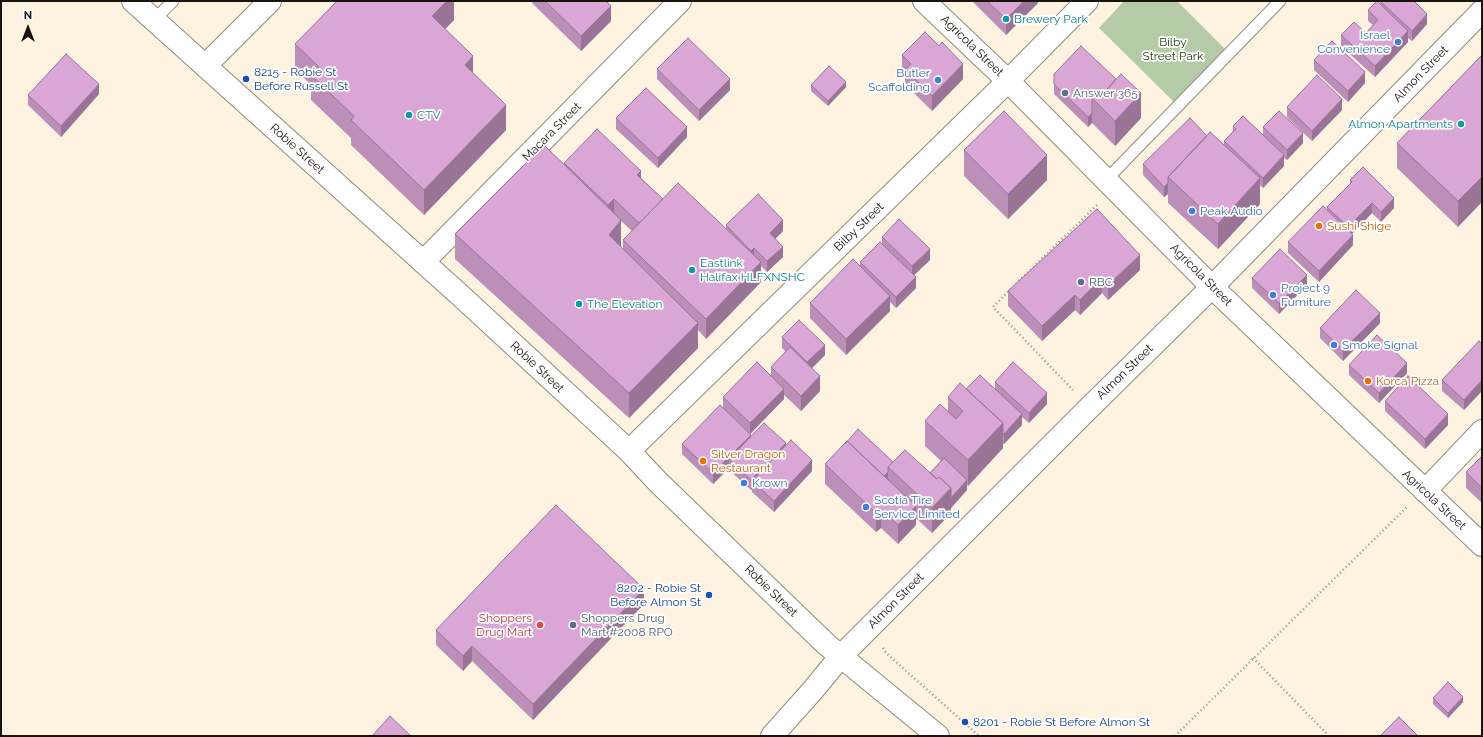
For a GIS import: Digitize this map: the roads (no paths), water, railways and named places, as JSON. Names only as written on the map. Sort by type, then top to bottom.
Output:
[{"type":"street","name":"Robie Street","points":[[133,1],[423,262],[629,451],[658,482],[819,638],[938,736]]},
{"type":"street","points":[[205,66],[270,1]]},
{"type":"street","name":"Macara Street","points":[[423,262],[680,1]]},
{"type":"street","name":"Agricola Street","points":[[924,1],[1008,81],[1212,287],[1482,545]]},
{"type":"street","name":"Bilby Street","points":[[629,451],[1008,81],[1087,1]]},
{"type":"street","name":"Almon Street","points":[[772,736],[814,690],[841,656],[1090,406],[1212,287],[1482,11]]},
{"type":"street","points":[[1424,490],[1482,430]]},
{"type":"lane","points":[[154,20],[173,1]]},
{"type":"lane","points":[[1110,184],[1280,1]]},
{"type":"place","name":"Brewery Park","points":[[1006,19]]},
{"type":"place","name":"Israel Convenience","points":[[1398,42]]},
{"type":"place","name":"8215 - Robie St Before Russell St","points":[[246,79]]},
{"type":"place","name":"Butler Scaffolding","points":[[938,80]]},
{"type":"place","name":"Answer 365","points":[[1065,93]]},
{"type":"place","name":"CTV","points":[[409,115]]},
{"type":"place","name":"Almon Apartments","points":[[1461,124]]},
{"type":"place","name":"Peak Audio","points":[[1192,211]]},
{"type":"place","name":"Sushi Shige","points":[[1319,226]]},
{"type":"place","name":"Eastlink Halifax HLFXNSHC","points":[[692,270]]},
{"type":"place","name":"RBC","points":[[1081,282]]},
{"type":"place","name":"Project 9 Furniture","points":[[1273,295]]},
{"type":"place","name":"The Elevation","points":[[579,304]]},
{"type":"place","name":"Smoke Signal","points":[[1334,345]]},
{"type":"place","name":"Korca Pizza","points":[[1368,381]]},
{"type":"place","name":"Silver Dragon Restaurant","points":[[703,461]]},
{"type":"place","name":"Krown","points":[[744,483]]},
{"type":"place","name":"Scotia Tire Service Limited","points":[[866,507]]},
{"type":"place","name":"8202 - Robie St Before Almon St","points":[[709,595]]},
{"type":"place","name":"Shoppers Drug Mart","points":[[540,625]]},
{"type":"place","name":"Shoppers Drug Mart #2008 RPO","points":[[573,625]]},
{"type":"place","name":"8201 - Robie St Before Almon St","points":[[965,722]]},
{"type":"park label","name":"Bilby Street Park","points":[[1173,49]]}]
